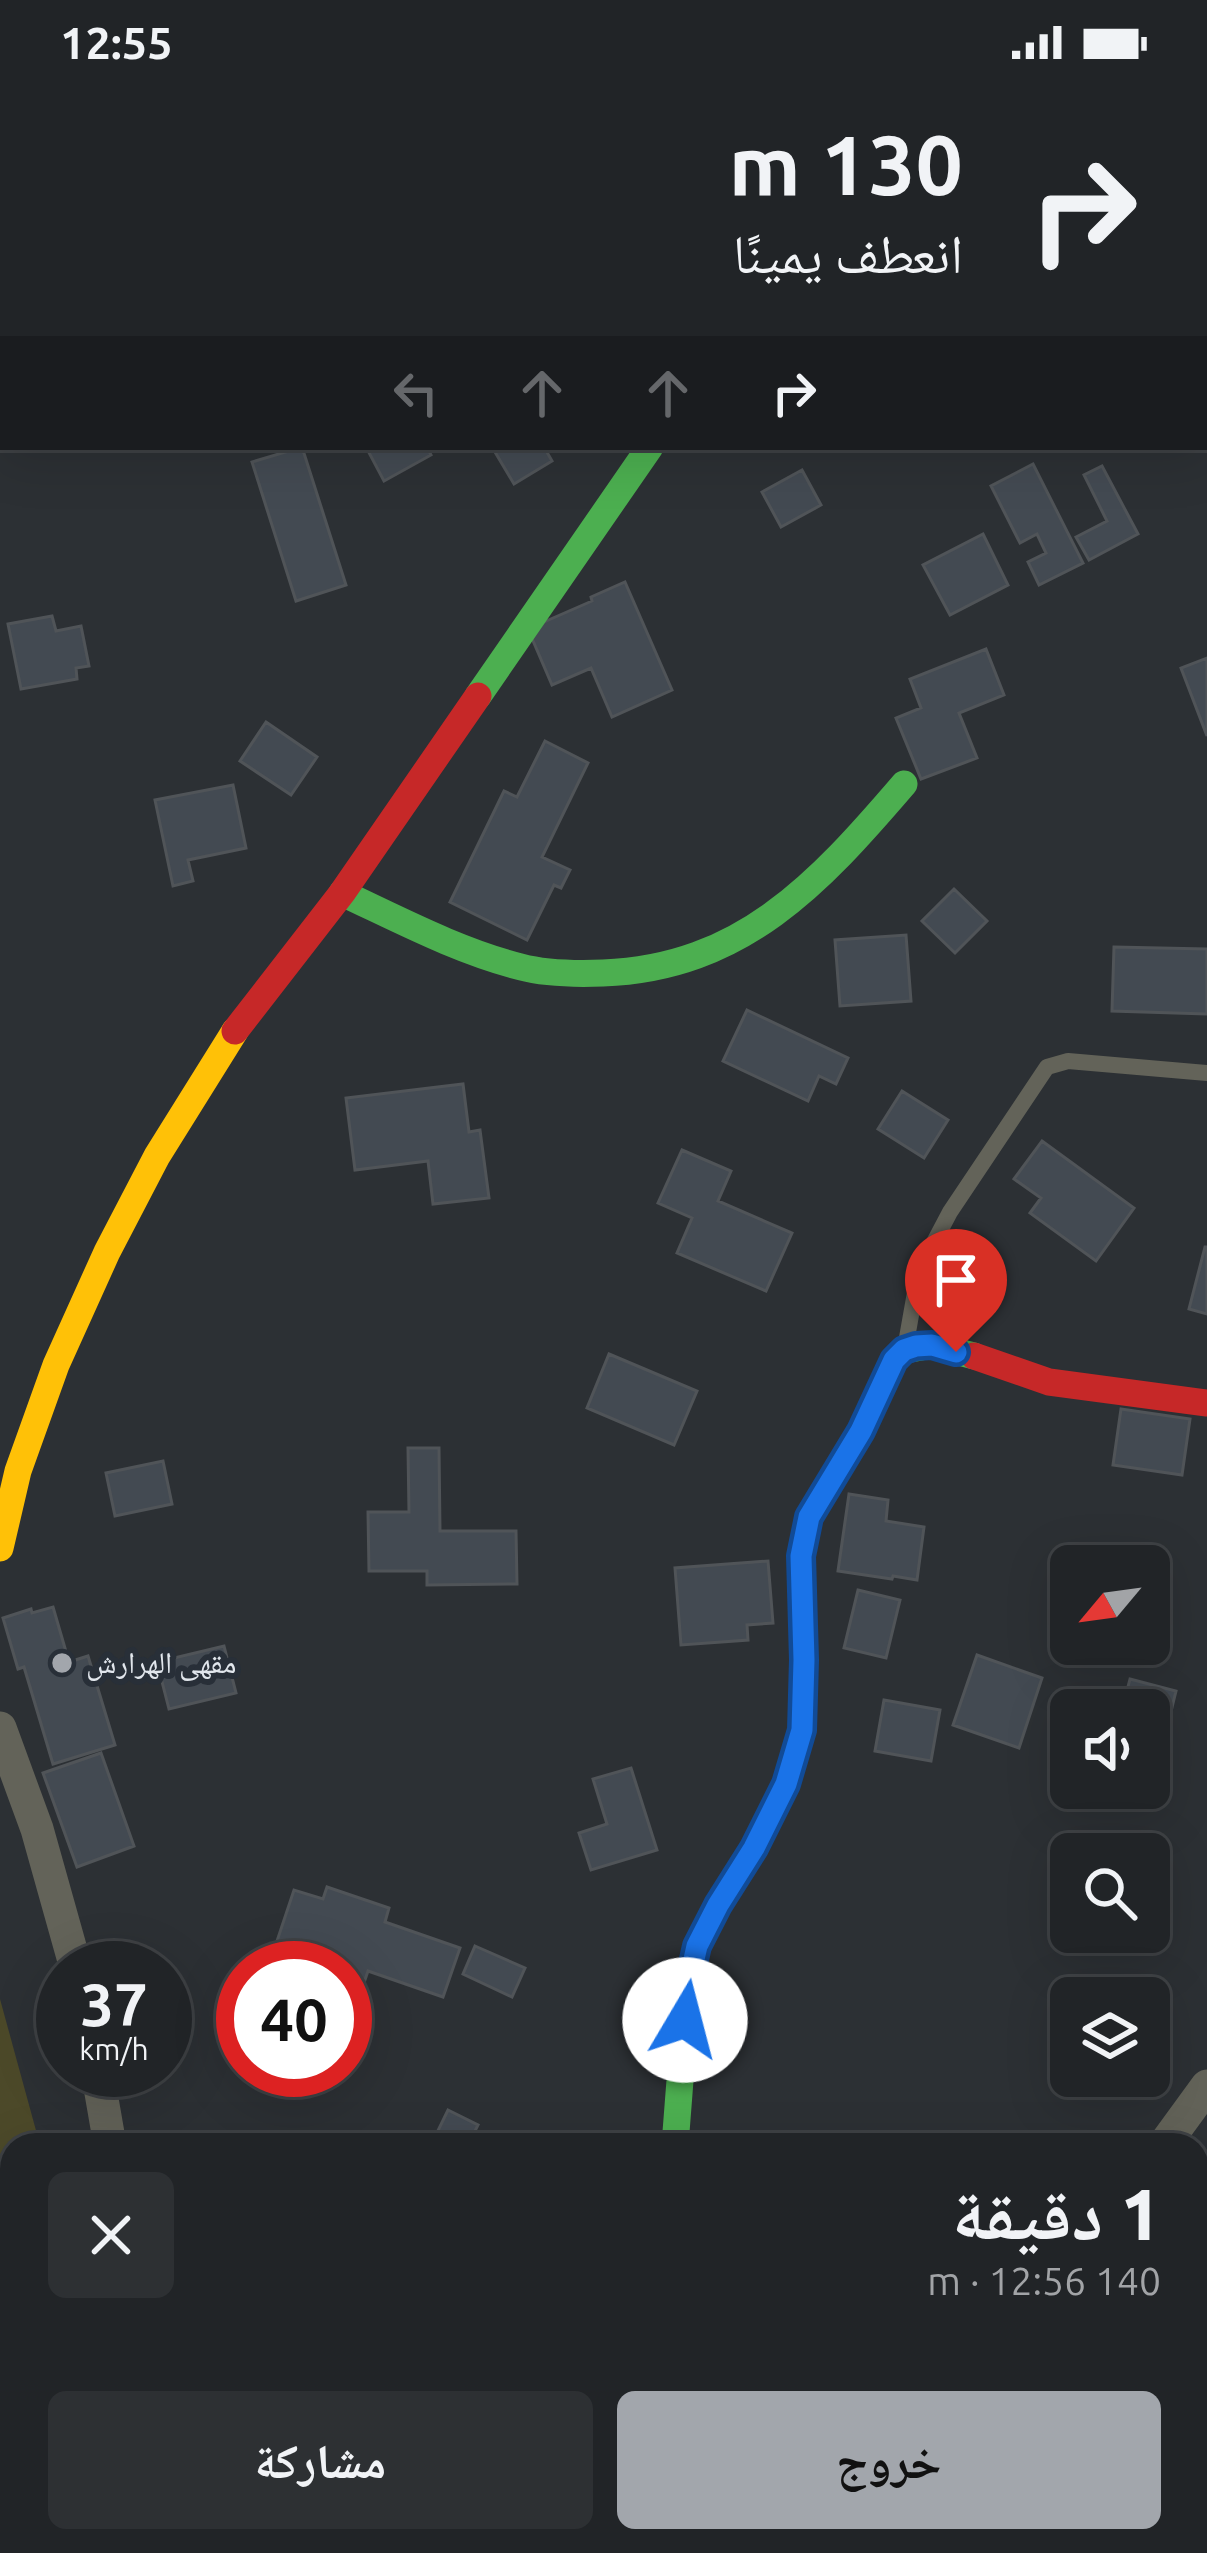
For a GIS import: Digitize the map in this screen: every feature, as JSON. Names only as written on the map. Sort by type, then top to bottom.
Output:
[{"type":"street","points":[[0,1548],[18,1471],[56,1365],[146,1175],[228,1041],[342,893],[648,450]]},
{"type":"street","points":[[342,893],[525,968],[583,974],[674,965],[717,949],[768,919],[851,844],[904,784]]},
{"type":"street","points":[[676,2133],[687,1990],[697,1946],[786,1784],[802,1730],[801,1556],[809,1517],[904,1350],[932,1345],[1048,1382],[1207,1403]]},
{"type":"street","points":[[0,1728],[37,1829],[68,1941]]},
{"type":"street","points":[[1173,2133],[1207,2086]]},
{"type":"street","points":[[102,2097],[108,2133]]},
{"type":"lane","points":[[904,1350],[916,1287],[931,1248],[1047,1067],[1068,1061],[1207,1073]]},
{"type":"shaded area","points":[[0,1999],[37,2133],[0,2133]]},
{"type":"building","points":[[303,450],[346,585],[296,601],[252,462]]},
{"type":"building","points":[[368,450],[428,450],[431,455],[384,481]]},
{"type":"building","points":[[494,450],[546,450],[552,461],[514,484]]},
{"type":"building","points":[[1033,464],[1083,563],[1039,585],[1028,562],[1046,553],[1037,534],[1020,543],[991,486]]},
{"type":"building","points":[[1102,466],[1138,534],[1089,560],[1076,537],[1107,521],[1084,475]]},
{"type":"building","points":[[802,470],[821,505],[781,527],[762,492]]},
{"type":"building","points":[[983,534],[1008,585],[950,615],[923,565]]},
{"type":"building","points":[[625,582],[672,690],[612,717],[591,668],[552,685],[528,629]]},
{"type":"building","points":[[52,616],[56,631],[81,626],[89,666],[76,668],[77,679],[21,689],[8,624]]},
{"type":"building","points":[[986,649],[1004,695],[959,713],[977,758],[921,779],[896,718],[921,708],[910,679]]},
{"type":"building","points":[[1207,658],[1207,736],[1181,668]]},
{"type":"building","points":[[266,722],[317,757],[291,795],[240,761]]},
{"type":"building","points":[[545,741],[588,763],[542,857],[570,870],[561,888],[554,885],[527,940],[450,902],[504,791],[517,797]]},
{"type":"building","points":[[233,785],[246,848],[188,860],[193,881],[173,886],[155,800]]},
{"type":"building","points":[[954,889],[987,921],[955,953],[922,921]]},
{"type":"building","points":[[906,935],[911,1001],[840,1006],[835,940]]},
{"type":"building","points":[[1114,947],[1207,949],[1207,1014],[1112,1011]]},
{"type":"building","points":[[747,1010],[848,1058],[836,1084],[819,1076],[808,1101],[723,1061]]},
{"type":"building","points":[[463,1084],[469,1132],[480,1130],[489,1198],[433,1204],[428,1161],[355,1170],[346,1098]]},
{"type":"building","points":[[902,1091],[948,1120],[924,1158],[878,1129]]},
{"type":"building","points":[[1042,1141],[1134,1208],[1096,1261],[1030,1213],[1041,1198],[1014,1179]]},
{"type":"building","points":[[682,1150],[731,1171],[718,1201],[792,1233],[766,1291],[677,1253],[692,1218],[658,1203]]},
{"type":"building","points":[[1207,1247],[1207,1314],[1189,1309]]},
{"type":"building","points":[[609,1354],[697,1391],[674,1445],[587,1408]]},
{"type":"building","points":[[1121,1409],[1190,1419],[1182,1475],[1113,1465]]},
{"type":"building","points":[[408,1448],[439,1448],[440,1531],[516,1531],[517,1584],[427,1585],[427,1571],[369,1571],[368,1512],[409,1512]]},
{"type":"building","points":[[163,1461],[172,1504],[115,1516],[106,1473]]},
{"type":"building","points":[[849,1494],[888,1500],[886,1521],[924,1527],[917,1580],[838,1571]]},
{"type":"building","points":[[768,1561],[773,1623],[747,1625],[748,1640],[681,1645],[675,1568]]},
{"type":"building","points":[[858,1590],[900,1600],[886,1658],[844,1648]]},
{"type":"building","points":[[53,1607],[69,1662],[88,1656],[115,1745],[53,1764],[24,1667],[18,1669],[3,1618]]},
{"type":"building","points":[[224,1646],[236,1693],[169,1709],[157,1662]]},
{"type":"building","points":[[977,1655],[1042,1678],[1019,1748],[953,1725]]},
{"type":"building","points":[[1130,1679],[1168,1689],[1127,1689]]},
{"type":"building","points":[[884,1700],[940,1710],[931,1761],[875,1751]]},
{"type":"building","points":[[101,1753],[134,1846],[77,1867],[43,1773]]},
{"type":"building","points":[[631,1768],[657,1850],[591,1870],[579,1833],[607,1824],[593,1779]]},
{"type":"building","points":[[327,1887],[389,1908],[385,1922],[460,1948],[443,1997],[372,1972],[372,1941],[277,1941],[294,1890],[323,1899]]},
{"type":"building","points":[[475,1946],[525,1968],[512,1997],[463,1974]]},
{"type":"building","points":[[448,2110],[478,2125],[474,2133],[437,2133]]},
{"type":"traffic: fast","points":[[478,696],[648,450]]},
{"type":"traffic: fast","points":[[342,893],[452,944],[521,967],[582,973],[652,968],[697,955],[774,914],[841,855],[904,784]]},
{"type":"traffic: fast","points":[[676,2133],[687,1990],[697,1946],[755,1848],[786,1784],[802,1730],[801,1556],[809,1517],[861,1431],[894,1361],[905,1350],[932,1345],[974,1356]]},
{"type":"traffic: slow","points":[[0,1548],[18,1471],[56,1365],[107,1252],[157,1156],[235,1031]]},
{"type":"traffic: jam","points":[[235,1031],[342,893],[478,696]]},
{"type":"traffic: jam","points":[[974,1356],[1049,1382],[1207,1403]]},
{"type":"place","name":"مقهى الهرارش","points":[[62,1663]]},
{"type":"route","points":[[685,2020],[697,1946],[786,1784],[802,1730],[801,1556],[809,1517],[861,1431],[894,1360],[916,1346],[956,1352]]}]
